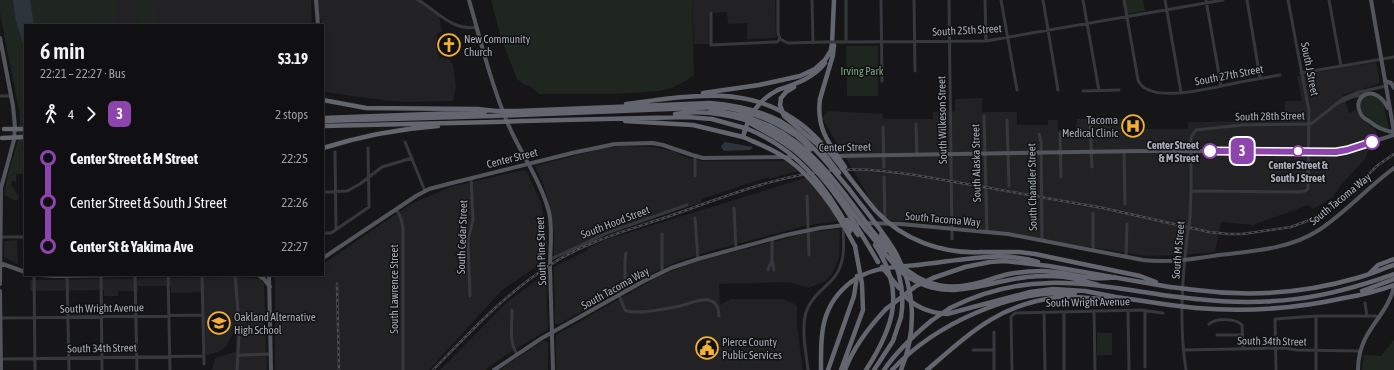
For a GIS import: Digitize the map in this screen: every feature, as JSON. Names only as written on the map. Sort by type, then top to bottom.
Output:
[{"type":"highway","points":[[834,0],[833,55],[820,99],[819,119],[824,136],[857,187]]},
{"type":"highway","points":[[833,35],[830,52],[825,63],[817,74],[788,90],[781,98],[780,106],[784,116],[822,149],[849,187],[851,193]]},
{"type":"highway","points":[[610,107],[759,85],[800,76],[826,60],[830,52]]},
{"type":"highway","points":[[744,137],[748,122],[755,107],[760,102],[778,90],[810,77],[820,69]]},
{"type":"highway","points":[[656,101],[707,96],[733,97],[764,104],[777,109],[792,118],[822,142],[857,187],[883,217],[902,233],[925,244],[941,249],[961,252],[1019,252],[1035,254],[1140,276],[1168,286]]},
{"type":"highway","points":[[324,100],[366,108],[478,109],[489,113]]},
{"type":"highway","points":[[324,122],[489,113],[496,111],[518,113],[610,107],[710,103],[728,104],[762,113],[796,131],[813,146],[894,250],[904,271],[912,305],[912,328],[908,352],[901,370]]},
{"type":"highway","points":[[663,110],[706,107],[728,108],[753,114],[779,123],[797,136],[817,155],[881,236],[892,256],[899,274],[903,301],[901,317],[893,341],[874,370]]},
{"type":"highway","points":[[324,118],[663,110],[728,112],[745,116],[793,140],[817,161],[874,233],[906,270],[922,280],[938,285],[955,287],[966,286],[1008,274],[1028,272],[1053,272],[1103,279],[1114,277]]},
{"type":"highway","points":[[661,117],[680,114],[722,114],[770,128],[788,140],[815,164],[890,259],[904,274],[922,284],[934,288],[962,290],[1012,279],[1046,276],[1078,278],[1098,285]]},
{"type":"highway","points":[[324,126],[661,117],[705,118],[724,122],[748,129],[770,139],[792,154],[814,176],[878,262],[906,297],[918,307],[931,312],[947,314],[1038,291],[1059,288],[1085,290],[1093,293]]},
{"type":"highway","points":[[614,119],[702,126],[744,137],[777,152],[805,174],[837,216],[855,246]]},
{"type":"highway","points":[[748,122],[771,134],[810,165],[837,198],[878,262]]},
{"type":"highway","points":[[324,148],[355,138],[391,131],[444,126],[453,123]]},
{"type":"highway","points":[[1,129],[24,128]]},
{"type":"highway","points":[[1,138],[24,137]]},
{"type":"highway","points":[[830,198],[847,226],[855,246],[863,292],[863,310],[840,370]]},
{"type":"highway","points":[[866,230],[887,265],[892,283],[893,299],[892,316],[887,333],[866,370]]},
{"type":"highway","points":[[821,370],[822,334],[826,314],[834,299],[851,282],[867,272],[881,268],[999,257],[1031,260],[1050,266]]},
{"type":"highway","points":[[1369,274],[1378,265],[1394,259]]},
{"type":"highway","points":[[845,370],[849,359],[860,340],[886,309],[916,286],[948,272],[990,262],[1004,261],[1050,266],[1168,286],[1239,294],[1308,289],[1335,284],[1359,278],[1394,265]]},
{"type":"highway","points":[[828,370],[854,296],[859,268]]},
{"type":"highway","points":[[884,370],[904,345],[931,321],[950,308],[976,296],[1022,285],[1054,282],[1098,285],[1196,300],[1247,303],[1287,301],[1332,293],[1367,284],[1394,274]]},
{"type":"highway","points":[[1340,299],[1394,279]]},
{"type":"highway","points":[[892,370],[902,360],[929,339],[963,319],[1014,300],[1040,294],[1063,292],[1093,293],[1196,308],[1267,310],[1306,306],[1394,286]]},
{"type":"highway","points":[[928,370],[976,329],[998,315],[1018,306],[1039,300],[1060,297],[1106,299],[1116,297]]},
{"type":"main road","points":[[316,0],[318,24]]},
{"type":"main road","points":[[469,0],[477,27]]},
{"type":"main road","points":[[1371,0],[1391,113],[1394,133],[1378,128],[1361,115],[1359,110],[1359,102],[1362,97],[1366,94],[1374,94],[1380,96],[1385,101],[1391,113]]},
{"type":"main road","name":"South Pine Street","points":[[477,27],[490,76],[505,117],[541,189],[549,212],[551,224],[553,370]]},
{"type":"main road","points":[[0,38],[12,96],[15,120],[14,140],[2,182],[0,197],[0,284]]},
{"type":"main road","points":[[1385,81],[1391,83],[1394,88]]},
{"type":"main road","name":"Center Street","points":[[324,257],[425,191],[592,148],[615,144],[639,142],[663,145],[695,156],[707,158],[1124,151],[1344,151],[1394,133]]},
{"type":"main road","name":"South Tacoma Way","points":[[494,370],[552,333],[662,272],[698,259],[808,230],[865,223],[885,223],[1008,234],[1153,261],[1185,259],[1273,247],[1303,238],[1330,222],[1394,168]]},
{"type":"main road","points":[[0,263],[24,272]]},
{"type":"main road","points":[[259,276],[270,287]]},
{"type":"main road","points":[[269,276],[271,370]]},
{"type":"main road","points":[[1358,370],[1360,351],[1365,339],[1379,319],[1390,299],[1394,286]]},
{"type":"main road","points":[[0,291],[1,370]]},
{"type":"street","points":[[418,0],[457,26],[468,28],[477,27]]},
{"type":"street","points":[[778,0],[778,30],[780,39]]},
{"type":"street","points":[[812,0],[813,43]]},
{"type":"street","points":[[846,0],[846,42]]},
{"type":"street","points":[[881,0],[882,81]]},
{"type":"street","points":[[914,0],[915,71]]},
{"type":"street","name":"South Wilkeson Street","points":[[949,0],[952,239]]},
{"type":"street","points":[[985,0],[986,41]]},
{"type":"street","points":[[1001,0],[1017,90]]},
{"type":"street","points":[[1043,0],[1058,90]]},
{"type":"street","points":[[1083,0],[1099,91]]},
{"type":"street","points":[[1124,0],[1137,76],[1142,86],[1155,92],[1181,92],[1165,0]]},
{"type":"street","name":"South 25th Street","points":[[711,13],[711,45],[770,43],[777,42],[780,39],[787,43],[950,42],[986,41],[1167,10],[1206,1],[1223,0]]},
{"type":"street","points":[[1247,0],[1260,78]]},
{"type":"street","name":"South J Street","points":[[1191,191],[1298,192],[1308,190],[1309,124],[1307,103],[1288,0]]},
{"type":"street","points":[[1329,0],[1340,66]]},
{"type":"street","points":[[1206,1],[1221,86]]},
{"type":"street","points":[[1301,73],[1394,56]]},
{"type":"street","name":"South 27th Street","points":[[1181,92],[1192,92],[1280,75]]},
{"type":"street","name":"South 28th Street","points":[[1193,132],[1200,129],[1231,125],[1309,124],[1315,121],[1333,105],[1350,95],[1386,86]]},
{"type":"street","points":[[1083,91],[1119,90]]},
{"type":"street","points":[[1333,105],[1352,97],[1366,94]]},
{"type":"street","points":[[0,96],[12,96]]},
{"type":"street","name":"South Alaska Street","points":[[984,116],[987,232]]},
{"type":"street","points":[[1007,120],[1009,186]]},
{"type":"street","points":[[1090,121],[1092,167]]},
{"type":"street","points":[[916,124],[917,154]]},
{"type":"street","points":[[883,127],[884,168]]},
{"type":"street","name":"South M Street","points":[[1186,370],[1183,350],[1182,316],[1185,259],[1190,218],[1191,137],[1193,132]]},
{"type":"street","points":[[1060,133],[1062,177]]},
{"type":"street","name":"South Chandler Street","points":[[1039,134],[1041,141],[1042,240]]},
{"type":"street","points":[[405,142],[425,191]]},
{"type":"street","points":[[324,233],[331,232],[369,207],[368,148]]},
{"type":"street","points":[[1124,151],[1125,204]]},
{"type":"street","points":[[335,152],[336,229]]},
{"type":"street","points":[[695,156],[695,176]]},
{"type":"street","points":[[324,192],[336,192],[352,188],[382,167],[412,158]]},
{"type":"street","points":[[884,177],[885,223]]},
{"type":"street","name":"South Cedar Street","points":[[470,296],[468,240],[473,220],[471,178]]},
{"type":"street","points":[[807,196],[809,255]]},
{"type":"street","name":"South Hood Street","points":[[551,259],[607,232],[687,205]]},
{"type":"street","points":[[734,208],[736,249]]},
{"type":"street","name":"South Lawrence Street","points":[[396,210],[399,213],[403,228],[403,370]]},
{"type":"street","points":[[1093,214],[1093,250]]},
{"type":"street","points":[[695,218],[698,259]]},
{"type":"street","points":[[1126,257],[1127,224]]},
{"type":"street","points":[[808,370],[804,328],[806,312],[814,296],[832,280],[840,267],[844,254],[843,225]]},
{"type":"street","points":[[662,234],[662,272]]},
{"type":"street","points":[[0,238],[24,237]]},
{"type":"street","points":[[772,239],[772,260],[774,270]]},
{"type":"street","points":[[625,292],[626,254]]},
{"type":"street","points":[[768,270],[772,260]]},
{"type":"street","points":[[34,276],[35,370]]},
{"type":"street","points":[[67,276],[69,370]]},
{"type":"street","points":[[101,276],[102,370]]},
{"type":"street","points":[[135,276],[137,370]]},
{"type":"street","points":[[168,276],[170,370]]},
{"type":"street","points":[[202,276],[204,364]]},
{"type":"street","points":[[235,276],[238,311]]},
{"type":"street","points":[[620,295],[625,310],[629,312],[676,307],[698,300],[705,300],[716,304],[719,316]]},
{"type":"street","points":[[1365,303],[1367,316]]},
{"type":"street","points":[[512,310],[512,342],[514,350],[517,354]]},
{"type":"street","points":[[1128,310],[1129,370]]},
{"type":"street","name":"South Wright Avenue","points":[[1012,370],[1012,314],[1128,310],[1145,310],[1163,313]]},
{"type":"street","points":[[1145,310],[1145,368]]},
{"type":"street","points":[[1094,311],[1095,370]]},
{"type":"street","points":[[1044,312],[1045,370]]},
{"type":"street","points":[[1064,312],[1064,370]]},
{"type":"street","name":"South Wright Avenue","points":[[1,318],[203,315]]},
{"type":"street","points":[[1276,370],[1275,319],[1316,316],[1376,316],[1379,319]]},
{"type":"street","points":[[1316,316],[1316,370]]},
{"type":"street","points":[[1209,324],[1219,320],[1238,322],[1242,325],[1243,349]]},
{"type":"street","points":[[994,332],[994,370]]},
{"type":"street","points":[[1217,335],[1242,334]]},
{"type":"street","points":[[237,370],[239,336]]},
{"type":"street","name":"South 34th Street","points":[[1183,350],[1289,348],[1295,350],[1360,351]]},
{"type":"street","points":[[974,350],[994,350]]},
{"type":"street","points":[[238,356],[271,354]]},
{"type":"street","name":"South 34th Street","points":[[1,359],[204,356]]},
{"type":"shaded area","points":[[13,0],[30,0],[34,24],[24,24],[24,48],[16,21]]},
{"type":"shaded area","points":[[116,0],[311,0],[312,24],[116,24]]},
{"type":"shaded area","points":[[316,0],[418,0],[439,14],[442,32],[438,33],[436,48],[439,57],[449,59],[453,64],[456,86],[453,101],[405,102],[324,92],[324,24],[321,24],[321,19],[318,19]]},
{"type":"shaded area","points":[[692,0],[775,0],[776,38],[747,39],[747,23],[728,24],[727,12],[712,13],[712,44],[694,44]]},
{"type":"shaded area","points":[[1376,62],[1380,81],[1378,84],[1343,95],[1349,113],[1356,110],[1358,114],[1376,131],[1380,144],[1369,149],[1365,159],[1343,183],[1332,198],[1313,209],[1308,205],[1253,225],[1221,222],[1215,252],[1147,256],[958,226],[877,219],[879,214],[822,118],[828,111],[883,114],[883,119],[933,119],[933,112],[955,111],[955,99],[982,98],[982,112],[1017,112],[1017,125],[1048,125],[1048,120],[1058,120],[1058,130],[1076,130],[1077,119],[1140,119],[1140,129],[1188,129],[1188,122],[1285,121],[1285,101],[1302,101],[1297,76]]},
{"type":"shaded area","points":[[725,142],[753,147],[750,150],[724,151],[721,146]]},
{"type":"shaded area","points":[[621,146],[654,147],[672,151],[688,158],[703,161],[791,161],[803,170],[769,179],[769,177],[701,199],[702,203],[673,210],[616,230],[554,259],[554,233],[550,209],[545,189],[535,166],[601,149]]},
{"type":"shaded area","points":[[524,170],[527,172],[541,203],[547,237],[546,260],[502,290],[429,370],[275,370],[275,277],[324,276],[324,263],[411,204],[450,187]]},
{"type":"shaded area","points":[[808,177],[838,221],[804,226],[679,261],[648,275],[559,324],[555,324],[554,267],[605,240]]},
{"type":"shaded area","points":[[837,229],[840,231],[839,258],[832,274],[824,282],[808,288],[789,282],[719,284],[720,305],[731,299],[783,299],[797,305],[797,325],[803,370],[556,370],[556,335],[661,275],[696,262],[811,232]]},
{"type":"shaded area","points":[[17,240],[18,264],[4,257],[4,241]]},
{"type":"shaded area","points":[[545,274],[548,328],[546,331],[509,353],[485,370],[440,370],[507,302]]},
{"type":"shaded area","points":[[236,277],[260,279],[264,283],[267,370],[212,370],[215,358],[236,352],[236,324],[226,347],[218,352],[203,356],[202,292],[171,293],[171,286],[138,286],[138,291],[118,291],[118,296],[104,296],[104,290],[30,291],[30,280]]},
{"type":"shaded area","points":[[543,341],[546,341],[548,344],[548,370],[499,370]]},
{"type":"green space","points":[[0,0],[116,0],[116,24],[24,24],[24,174],[16,174],[16,181],[12,181],[11,184],[19,197],[18,200],[14,200],[4,195],[8,174],[18,141],[20,123],[19,110],[0,13]]},
{"type":"green space","points":[[135,0],[153,0],[157,24],[139,24]]},
{"type":"green space","points":[[491,0],[692,0],[694,76],[672,88],[658,91],[616,94],[539,94],[530,86],[525,85],[517,79],[501,38]]},
{"type":"green space","points":[[1125,0],[1143,0],[1145,11],[1127,14]]},
{"type":"green space","name":"Irving Park","points":[[846,46],[878,46],[878,96],[847,96]]},
{"type":"green space","points":[[1371,95],[1376,96],[1383,102],[1389,129],[1383,128],[1376,124],[1364,114],[1360,102],[1363,98]]},
{"type":"green space","points":[[1097,333],[1112,333],[1112,355],[1097,355]]},
{"type":"green space","points":[[1394,340],[1394,370],[1362,370],[1364,355],[1381,356]]},
{"type":"railway","points":[[433,370],[503,301],[534,276],[563,257],[591,243],[728,195],[795,176],[848,169],[896,172],[1103,208],[1209,232],[1242,234],[1291,227],[1320,216],[1342,200],[1378,165],[1394,154]]},
{"type":"railway","points":[[337,284],[339,370]]},
{"type":"bus line","name":"3","points":[[1210,151],[1336,152],[1372,142]]},
{"type":"place","name":"New Community Church","points":[[449,45]]},
{"type":"place","name":"Tacoma Medical Clinic","points":[[1133,126]]},
{"type":"place","name":"Center Street & M Street","points":[[1210,151]]},
{"type":"place","name":"Center Street & South J Street","points":[[1298,151]]},
{"type":"place","name":"Oakland Alternative High School","points":[[219,323]]},
{"type":"place","name":"Pierce County Public Services","points":[[707,348]]}]
